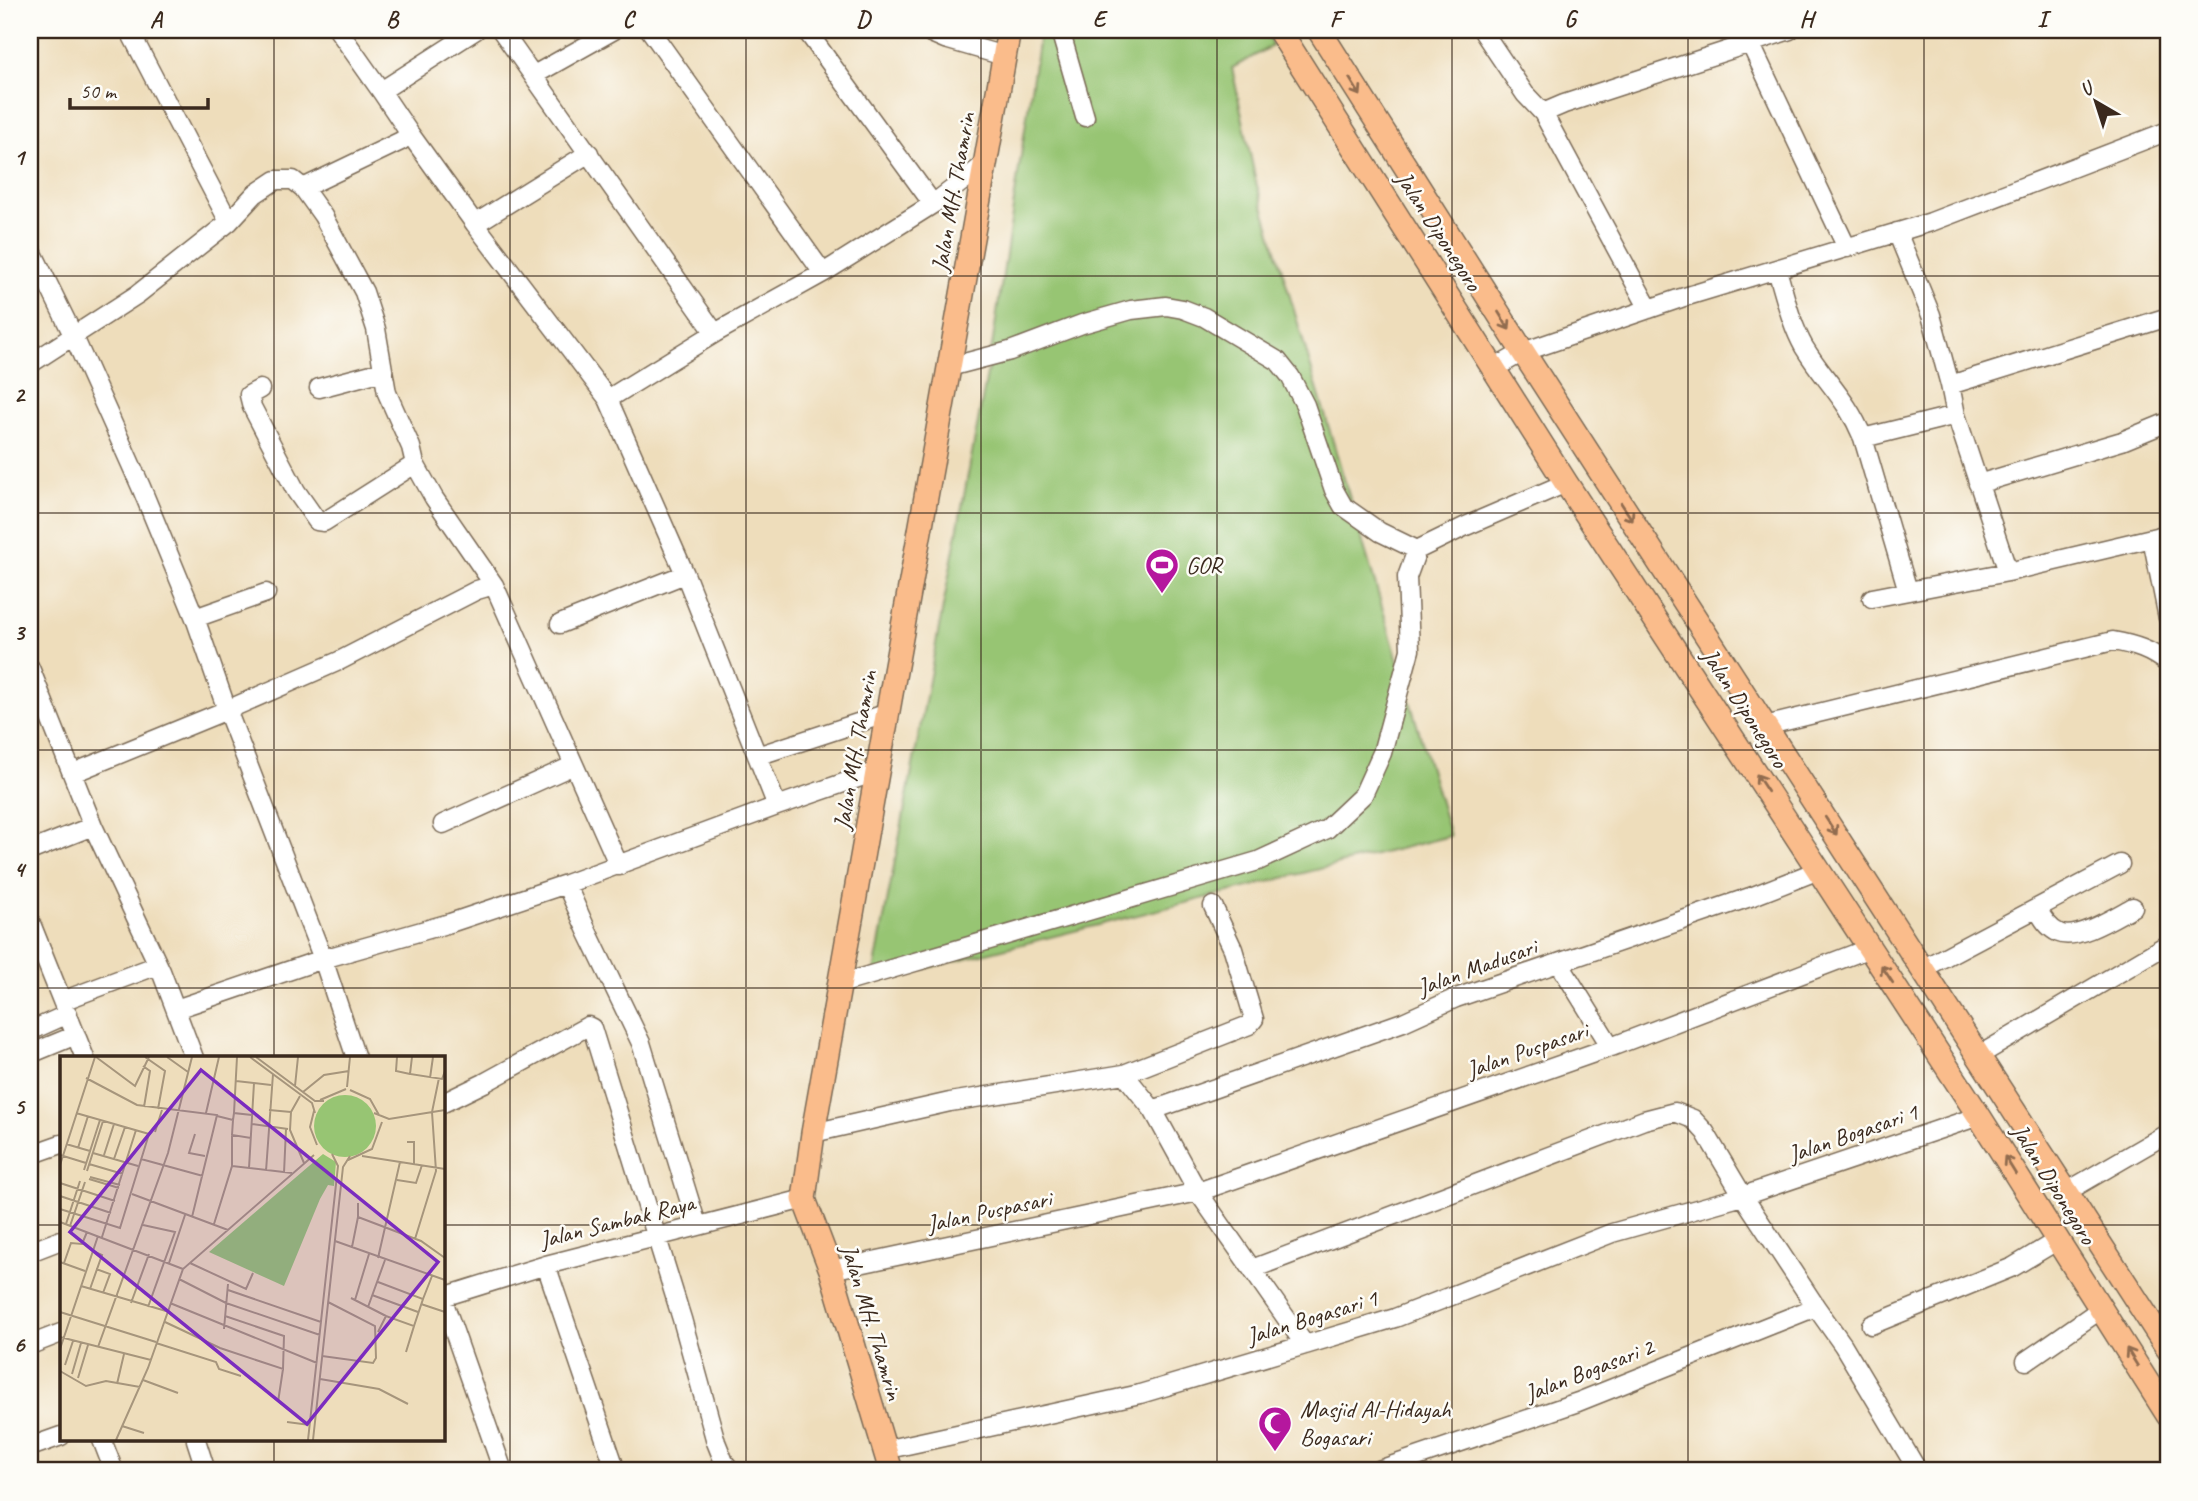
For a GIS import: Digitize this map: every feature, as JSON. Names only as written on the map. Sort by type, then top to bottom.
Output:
[{"type":"main road","name":"Jalan MH. Thamrin","points":[[888,1460],[831,1270],[804,1199],[813,1133],[1009,30]]},
{"type":"main road","name":"Jalan Diponegoro","points":[[1279,30],[1566,483],[1979,1116],[2168,1415]]},
{"type":"main road","name":"Jalan Diponegoro","points":[[1319,30],[2168,1349]]},
{"type":"street","points":[[129,30],[229,222]]},
{"type":"street","points":[[338,30],[475,224],[608,399],[685,574],[777,806]]},
{"type":"street","points":[[381,91],[476,30]]},
{"type":"street","points":[[501,30],[715,332]]},
{"type":"street","points":[[534,75],[614,30]]},
{"type":"street","points":[[650,30],[823,273]]},
{"type":"street","points":[[806,30],[933,204]]},
{"type":"street","points":[[924,30],[944,39],[1004,56]]},
{"type":"street","points":[[1060,30],[1085,117]]},
{"type":"street","points":[[1543,113],[1747,36],[1790,30]]},
{"type":"street","points":[[1484,33],[1525,94],[1543,113],[1649,309]]},
{"type":"street","points":[[1747,36],[1847,248]]},
{"type":"street","points":[[1495,368],[1524,352],[1649,309],[1931,222],[2168,131]]},
{"type":"street","points":[[303,188],[401,141],[410,134]]},
{"type":"street","points":[[475,224],[589,153]]},
{"type":"street","points":[[608,399],[715,332],[823,273],[933,204],[985,164]]},
{"type":"street","points":[[30,364],[138,294],[229,222],[255,194],[276,180],[293,180],[303,188],[323,216],[364,292],[376,329],[387,393],[411,447],[415,464],[434,498],[494,585],[619,866]]},
{"type":"street","points":[[1897,232],[1931,315],[1956,415],[2008,572]]},
{"type":"street","points":[[30,247],[74,337],[141,487],[195,618],[323,960],[355,1056]]},
{"type":"street","points":[[1777,270],[1795,328],[1804,347],[1855,417],[1908,591]]},
{"type":"street","points":[[950,367],[1010,351],[1082,324],[1131,310],[1166,306],[1204,317],[1278,361],[1290,376],[1305,405],[1334,490],[1343,506],[1380,532],[1417,550]]},
{"type":"street","points":[[1950,385],[2168,317]]},
{"type":"street","points":[[319,388],[383,371]]},
{"type":"street","points":[[260,388],[249,396],[252,407],[296,491],[317,521],[324,522],[415,464]]},
{"type":"street","points":[[1863,438],[1956,415]]},
{"type":"street","points":[[1978,484],[2122,441],[2168,422]]},
{"type":"street","points":[[840,984],[1258,861],[1327,828],[1363,795],[1382,753],[1410,650],[1407,577],[1417,550],[1566,483]]},
{"type":"street","points":[[1872,598],[2008,572],[2160,536],[2168,618]]},
{"type":"street","points":[[560,624],[685,574]]},
{"type":"street","points":[[73,772],[339,661],[477,590],[494,585]]},
{"type":"street","points":[[195,618],[266,593]]},
{"type":"street","points":[[1765,726],[2113,641],[2138,646],[2156,654],[2168,664]]},
{"type":"street","points":[[30,668],[93,826],[158,965],[193,1056]]},
{"type":"street","points":[[757,756],[888,713]]},
{"type":"street","points":[[443,824],[574,765]]},
{"type":"street","points":[[176,1009],[566,884],[878,771]]},
{"type":"street","points":[[30,851],[93,826]]},
{"type":"street","points":[[1924,968],[2120,864]]},
{"type":"street","name":"Jalan Madusari","points":[[1153,1110],[1403,1021],[1456,998],[1753,896],[1819,870]]},
{"type":"street","points":[[566,884],[641,1043],[697,1225]]},
{"type":"street","points":[[813,1133],[950,1102],[1124,1074],[1250,1025],[1253,1022],[1233,949],[1213,906]]},
{"type":"street","points":[[2037,908],[2045,922],[2062,935],[2090,929],[2133,907]]},
{"type":"street","points":[[30,922],[33,942],[65,1008],[84,1056]]},
{"type":"street","points":[[1978,1056],[2168,944]]},
{"type":"street","name":"Jalan Puspasari","points":[[831,1270],[1198,1192],[1611,1047],[1870,948]]},
{"type":"street","points":[[1559,963],[1611,1047]]},
{"type":"street","points":[[30,1031],[65,1008],[158,965]]},
{"type":"street","points":[[444,1103],[591,1027],[656,1235],[716,1442],[731,1471]]},
{"type":"street","points":[[30,1054],[76,1035]]},
{"type":"street","points":[[1124,1074],[1153,1110],[1198,1192],[1306,1345]]},
{"type":"street","points":[[1252,1269],[1644,1120],[1675,1112],[1693,1119],[1705,1132],[1743,1196],[1843,1345],[1918,1471]]},
{"type":"street","name":"Jalan Bogasari 1","points":[[888,1460],[1140,1394],[1395,1318],[1612,1233],[1743,1196],[1979,1116]]},
{"type":"street","points":[[2068,1191],[2168,1133]]},
{"type":"street","points":[[30,1155],[60,1143]]},
{"type":"street","name":"Jalan Sambak Raya","points":[[444,1298],[546,1265],[804,1199]]},
{"type":"street","points":[[30,1252],[60,1240]]},
{"type":"street","points":[[1871,1325],[2013,1267],[2058,1240]]},
{"type":"street","points":[[546,1265],[616,1471]]},
{"type":"street","points":[[444,1301],[503,1471]]},
{"type":"street","name":"Jalan Bogasari 2","points":[[1376,1471],[1578,1402],[1816,1307]]},
{"type":"street","points":[[2026,1361],[2101,1309]]},
{"type":"street","points":[[30,1345],[60,1333]]},
{"type":"street","points":[[30,1447],[60,1436]]},
{"type":"street","points":[[103,1442],[114,1471]]},
{"type":"street","points":[[197,1442],[206,1471]]},
{"type":"green space","name":"GOR","points":[[1040,30],[1266,30],[1272,46],[1232,68],[1256,182],[1450,836],[872,982],[991,353]]},
{"type":"place","name":"GOR","points":[[1162,595]]},
{"type":"place","name":"Masjid Al-Hidayah Bogasari","points":[[1275,1453]]}]
